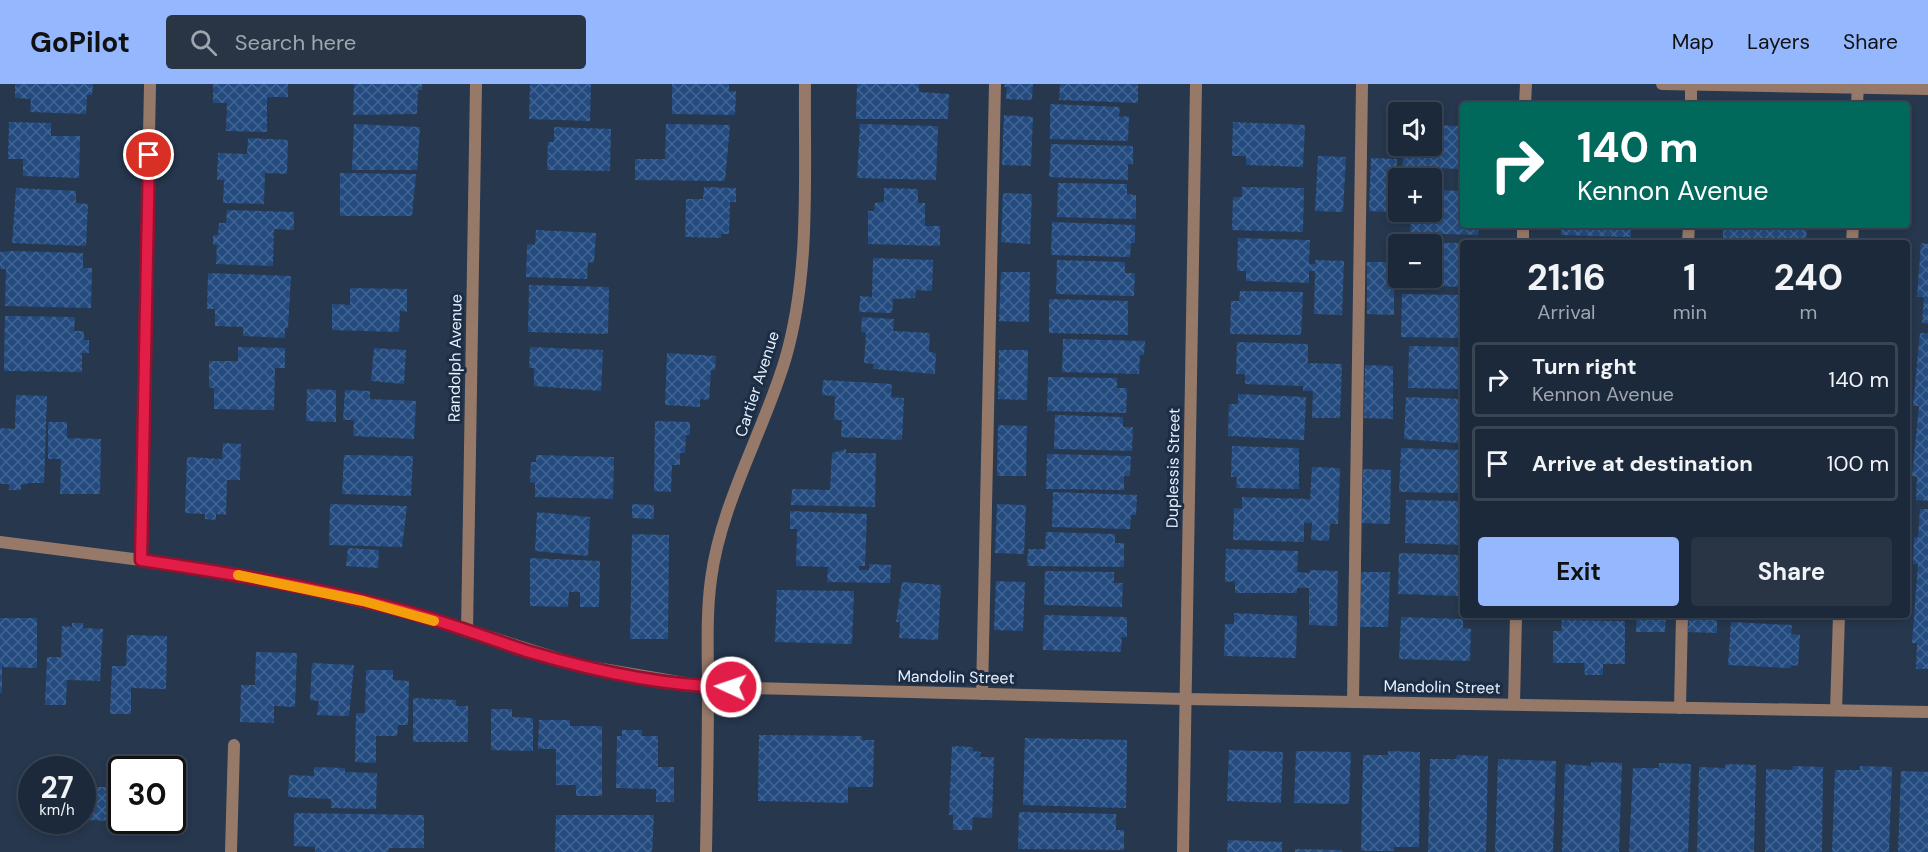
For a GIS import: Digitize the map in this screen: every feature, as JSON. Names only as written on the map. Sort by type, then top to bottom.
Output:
[{"type":"street","points":[[141,560],[150,84]]},
{"type":"street","name":"Randolph Avenue","points":[[466,632],[476,84]]},
{"type":"street","name":"Cartier Avenue","points":[[706,852],[707,630],[711,578],[725,520],[765,418],[785,358],[797,301],[803,234],[805,84]]},
{"type":"street","points":[[982,694],[995,84]]},
{"type":"street","name":"Duplessis Street","points":[[1183,852],[1196,84]]},
{"type":"street","points":[[1353,702],[1362,84]]},
{"type":"street","points":[[1525,102],[1526,84]]},
{"type":"street","points":[[1662,84],[1928,88]]},
{"type":"street","points":[[1690,102],[1691,84]]},
{"type":"street","points":[[1857,102],[1858,86]]},
{"type":"street","name":"Mandolin Street","points":[[0,542],[141,560],[267,580],[420,615],[466,632],[579,665],[708,687],[1185,699],[1928,712]]},
{"type":"street","points":[[1514,704],[1516,618]]},
{"type":"street","points":[[1680,708],[1682,618]]},
{"type":"street","points":[[1836,710],[1839,618]]},
{"type":"street","points":[[231,852],[234,745]]},
{"type":"building","points":[[15,84],[93,84],[92,95],[87,95],[86,114],[30,112],[31,99],[15,98]]},
{"type":"building","points":[[213,84],[288,84],[288,97],[267,97],[267,132],[226,131],[227,103],[213,103]]},
{"type":"building","points":[[354,84],[422,84],[422,90],[418,90],[417,114],[353,115]]},
{"type":"building","points":[[530,84],[591,84],[590,121],[529,119]]},
{"type":"building","points":[[672,84],[729,84],[729,91],[736,91],[735,115],[672,114]]},
{"type":"building","points":[[857,84],[919,84],[919,92],[949,94],[948,119],[856,119]]},
{"type":"building","points":[[1004,84],[1033,84],[1032,100],[1006,99],[1007,87],[1004,87]]},
{"type":"building","points":[[1060,84],[1138,84],[1138,103],[1059,100]]},
{"type":"building","points":[[1050,104],[1120,107],[1119,117],[1129,116],[1128,141],[1050,139]]},
{"type":"building","points":[[1004,115],[1033,117],[1031,166],[1002,165]]},
{"type":"building","points":[[9,122],[51,123],[51,136],[80,136],[79,178],[23,176],[23,159],[8,159]]},
{"type":"building","points":[[1233,122],[1305,125],[1303,167],[1246,165],[1246,156],[1232,156]]},
{"type":"building","points":[[354,124],[420,127],[417,170],[352,170]]},
{"type":"building","points":[[666,124],[730,125],[725,181],[635,180],[635,159],[665,159]]},
{"type":"building","points":[[860,124],[938,126],[936,180],[857,178]]},
{"type":"building","points":[[1442,125],[1460,126],[1460,169],[1402,168],[1403,156],[1442,156]]},
{"type":"building","points":[[554,127],[611,129],[610,171],[547,170],[548,142],[554,142]]},
{"type":"building","points":[[248,138],[288,140],[287,174],[265,173],[264,204],[223,203],[224,180],[217,180],[218,153],[247,154]]},
{"type":"building","points":[[1051,144],[1133,146],[1133,164],[1128,164],[1128,180],[1049,177]]},
{"type":"building","points":[[1318,156],[1346,157],[1343,212],[1315,211]]},
{"type":"building","points":[[1371,158],[1397,159],[1397,168],[1388,168],[1388,212],[1369,211]]},
{"type":"building","points":[[340,173],[416,174],[412,216],[340,216]]},
{"type":"building","points":[[1058,183],[1127,184],[1127,194],[1136,195],[1136,219],[1057,217]]},
{"type":"building","points":[[704,187],[736,188],[736,202],[730,202],[729,234],[721,234],[721,238],[685,237],[686,199],[703,199]]},
{"type":"building","points":[[1242,187],[1304,188],[1303,232],[1232,230],[1233,197],[1242,197]]},
{"type":"building","points":[[16,188],[76,191],[76,203],[88,204],[86,246],[12,243]]},
{"type":"building","points":[[884,188],[918,189],[918,203],[925,203],[925,226],[940,226],[940,246],[868,244],[868,211],[874,211],[875,203],[884,202]]},
{"type":"building","points":[[1442,190],[1460,191],[1460,228],[1479,228],[1478,235],[1410,233],[1411,222],[1442,222]]},
{"type":"building","points":[[1003,193],[1032,194],[1030,244],[1001,242]]},
{"type":"building","points":[[227,210],[294,212],[294,230],[274,229],[273,266],[216,264],[217,245],[213,245],[213,235],[218,235],[219,223],[226,223]]},
{"type":"building","points":[[1052,222],[1135,225],[1135,243],[1131,243],[1130,257],[1051,255]]},
{"type":"building","points":[[1561,228],[1631,228],[1631,237],[1561,235]]},
{"type":"building","points":[[1723,228],[1807,228],[1806,240],[1740,238],[1740,240],[1723,240]]},
{"type":"building","points":[[536,230],[596,233],[594,263],[588,262],[587,279],[526,277],[527,244],[535,245]]},
{"type":"building","points":[[1238,238],[1310,240],[1309,264],[1315,264],[1315,260],[1344,261],[1342,315],[1314,314],[1315,271],[1309,271],[1309,283],[1246,281],[1246,271],[1237,271]]},
{"type":"building","points":[[1442,243],[1460,243],[1460,287],[1442,286]]},
{"type":"building","points":[[1921,243],[1928,244],[1928,324],[1922,323],[1924,297],[1917,297]]},
{"type":"building","points":[[0,252],[83,253],[83,268],[92,268],[91,308],[5,306],[6,269],[0,269]]},
{"type":"building","points":[[873,258],[933,260],[932,291],[916,290],[915,298],[893,299],[892,313],[859,312],[860,296],[872,297]]},
{"type":"building","points":[[1057,260],[1125,262],[1125,273],[1135,273],[1134,296],[1056,294]]},
{"type":"building","points":[[1367,262],[1388,262],[1388,288],[1394,288],[1394,315],[1367,314]]},
{"type":"building","points":[[1001,272],[1030,272],[1029,322],[999,321]]},
{"type":"building","points":[[208,273],[291,276],[288,328],[285,328],[285,338],[243,336],[243,327],[215,326],[215,309],[207,309]]},
{"type":"building","points":[[529,285],[609,287],[608,334],[528,332]]},
{"type":"building","points":[[350,288],[407,289],[407,312],[400,311],[399,332],[332,330],[332,304],[350,305]]},
{"type":"building","points":[[1240,291],[1303,292],[1301,335],[1230,334],[1231,301],[1239,301]]},
{"type":"building","points":[[1402,294],[1460,295],[1460,338],[1401,337]]},
{"type":"building","points":[[1049,299],[1128,301],[1128,335],[1049,333]]},
{"type":"building","points":[[5,316],[75,317],[74,331],[84,331],[84,340],[89,340],[89,353],[82,353],[82,372],[4,371]]},
{"type":"building","points":[[862,317],[894,319],[893,331],[930,333],[929,352],[936,353],[935,374],[873,369],[874,364],[864,363],[866,333],[861,332]]},
{"type":"building","points":[[1920,333],[1928,333],[1928,501],[1916,500],[1917,477],[1912,476],[1919,406],[1913,406]]},
{"type":"building","points":[[1063,339],[1145,341],[1144,355],[1140,355],[1139,374],[1062,372]]},
{"type":"building","points":[[1237,342],[1308,344],[1308,363],[1342,364],[1340,418],[1312,418],[1313,391],[1303,391],[1303,386],[1245,384],[1245,374],[1236,374]]},
{"type":"building","points":[[1409,346],[1460,347],[1460,389],[1408,388]]},
{"type":"building","points":[[238,347],[285,348],[285,368],[275,368],[274,410],[214,409],[214,388],[209,388],[209,361],[238,361]]},
{"type":"building","points":[[530,347],[603,350],[601,391],[534,386],[534,368],[529,368]]},
{"type":"building","points":[[374,348],[406,350],[404,384],[371,381]]},
{"type":"building","points":[[999,350],[1028,350],[1027,400],[998,399]]},
{"type":"building","points":[[667,353],[716,356],[715,370],[711,370],[709,400],[700,399],[700,407],[665,405]]},
{"type":"building","points":[[1365,365],[1393,366],[1393,419],[1364,418]]},
{"type":"building","points":[[1048,377],[1117,378],[1117,388],[1127,388],[1126,413],[1047,411]]},
{"type":"building","points":[[823,380],[892,384],[891,397],[904,398],[902,440],[841,437],[842,420],[834,420],[835,396],[822,395]]},
{"type":"building","points":[[307,389],[336,390],[336,422],[306,421]]},
{"type":"building","points":[[345,390],[370,391],[370,399],[416,401],[414,439],[353,436],[354,420],[343,420]]},
{"type":"building","points":[[1238,394],[1306,397],[1304,440],[1228,436],[1229,404],[1238,404]]},
{"type":"building","points":[[16,395],[47,396],[44,483],[29,483],[21,485],[21,490],[9,490],[9,484],[0,484],[0,428],[15,429]]},
{"type":"building","points":[[1406,397],[1460,399],[1460,440],[1458,443],[1404,439]]},
{"type":"building","points":[[1055,415],[1123,417],[1123,427],[1133,427],[1132,451],[1054,449]]},
{"type":"building","points":[[655,421],[690,422],[690,435],[686,435],[685,453],[680,453],[680,465],[672,465],[671,492],[654,491]]},
{"type":"building","points":[[48,422],[67,422],[67,438],[101,439],[100,494],[60,494],[61,459],[48,459]]},
{"type":"building","points":[[998,425],[1027,426],[1026,476],[997,476]]},
{"type":"building","points":[[223,443],[241,444],[240,480],[227,480],[226,515],[216,514],[216,520],[205,519],[205,514],[185,513],[187,457],[222,459]]},
{"type":"building","points":[[1232,446],[1299,448],[1299,489],[1236,488],[1237,477],[1231,477]]},
{"type":"building","points":[[1401,448],[1460,450],[1460,493],[1399,492]]},
{"type":"building","points":[[846,449],[846,453],[876,453],[875,507],[791,505],[792,489],[830,490],[832,453]]},
{"type":"building","points":[[1047,454],[1131,456],[1130,476],[1124,476],[1124,490],[1046,489]]},
{"type":"building","points":[[344,455],[413,456],[411,496],[342,494]]},
{"type":"building","points":[[536,455],[614,457],[613,499],[535,497],[535,483],[530,482],[531,462],[536,462]]},
{"type":"building","points":[[1312,467],[1340,468],[1338,524],[1330,524],[1329,541],[1311,540],[1312,523],[1304,523],[1304,542],[1233,540],[1234,508],[1242,509],[1242,497],[1310,499]]},
{"type":"building","points":[[1363,469],[1391,470],[1390,524],[1362,523]]},
{"type":"building","points":[[1053,492],[1137,495],[1136,515],[1131,515],[1130,529],[1052,527]]},
{"type":"building","points":[[1406,500],[1460,501],[1460,545],[1405,543]]},
{"type":"building","points":[[330,504],[407,506],[402,547],[329,545]]},
{"type":"building","points":[[632,504],[654,505],[654,519],[632,518]]},
{"type":"building","points":[[997,504],[1026,505],[1024,554],[995,553]]},
{"type":"building","points":[[1920,509],[1928,509],[1928,669],[1916,669],[1917,643],[1912,643],[1918,564],[1913,564],[1914,537],[1918,538]]},
{"type":"building","points":[[790,511],[867,514],[865,566],[859,566],[859,570],[869,570],[869,564],[891,565],[890,583],[827,582],[828,567],[796,566],[797,529],[790,529]]},
{"type":"building","points":[[537,512],[590,517],[588,556],[535,551]]},
{"type":"building","points":[[1046,532],[1115,534],[1115,543],[1124,543],[1124,567],[1027,566],[1028,549],[1045,549]]},
{"type":"building","points":[[632,534],[669,535],[668,639],[630,639]]},
{"type":"building","points":[[348,548],[379,550],[378,568],[346,566]]},
{"type":"building","points":[[1226,549],[1298,551],[1297,572],[1338,571],[1337,626],[1309,625],[1309,588],[1297,588],[1297,593],[1235,593],[1235,581],[1225,582]]},
{"type":"building","points":[[1399,553],[1460,555],[1460,596],[1398,594]]},
{"type":"building","points":[[530,558],[600,561],[599,607],[580,607],[580,592],[569,592],[568,607],[530,606]]},
{"type":"building","points":[[1045,571],[1114,572],[1114,583],[1123,583],[1122,607],[1044,605]]},
{"type":"building","points":[[1361,572],[1390,572],[1388,627],[1360,627]]},
{"type":"building","points":[[996,581],[1025,582],[1023,631],[994,630]]},
{"type":"building","points":[[902,582],[941,585],[938,640],[899,638],[900,622],[896,622]]},
{"type":"building","points":[[777,590],[854,591],[852,644],[775,642]]},
{"type":"building","points":[[1234,613],[1297,616],[1296,658],[1224,656],[1225,624],[1234,624]]},
{"type":"building","points":[[1044,615],[1127,617],[1127,637],[1122,637],[1121,652],[1043,650]]},
{"type":"building","points":[[1401,617],[1463,619],[1463,628],[1471,629],[1470,661],[1399,659]]},
{"type":"building","points":[[0,618],[37,618],[37,668],[2,667],[2,693],[0,693]]},
{"type":"building","points":[[1637,618],[1666,618],[1665,632],[1636,632]]},
{"type":"building","points":[[1689,618],[1717,618],[1717,633],[1688,632]]},
{"type":"building","points":[[1562,620],[1625,621],[1625,664],[1603,664],[1603,675],[1585,675],[1584,663],[1553,663],[1553,631],[1561,631]]},
{"type":"building","points":[[1731,622],[1792,625],[1791,634],[1800,635],[1798,666],[1791,665],[1791,668],[1728,665]]},
{"type":"building","points":[[72,623],[83,623],[83,628],[103,629],[100,681],[67,680],[66,705],[45,705],[47,657],[61,657],[62,626],[72,627]]},
{"type":"building","points":[[127,635],[167,636],[166,689],[131,688],[131,714],[110,714],[112,666],[126,666]]},
{"type":"building","points":[[256,652],[297,653],[295,707],[274,706],[274,723],[240,722],[241,685],[255,685]]},
{"type":"building","points":[[312,663],[354,665],[349,716],[317,715],[319,701],[310,700]]},
{"type":"building","points":[[366,670],[393,670],[393,680],[409,681],[408,725],[398,725],[397,736],[376,736],[376,763],[355,762],[356,713],[365,713]]},
{"type":"building","points":[[413,698],[456,700],[456,706],[468,706],[468,742],[413,742]]},
{"type":"building","points":[[491,709],[512,709],[512,717],[533,718],[533,751],[491,750]]},
{"type":"building","points":[[539,720],[570,720],[570,726],[602,726],[602,796],[576,796],[576,785],[556,785],[556,749],[538,749]]},
{"type":"building","points":[[622,730],[642,730],[642,736],[658,736],[658,767],[674,767],[674,802],[656,802],[656,789],[616,788],[617,736],[622,736]]},
{"type":"building","points":[[759,735],[862,736],[862,740],[874,740],[873,787],[848,787],[848,803],[758,801]]},
{"type":"building","points":[[1025,738],[1127,740],[1126,808],[1023,805]]},
{"type":"building","points":[[952,746],[973,747],[973,751],[981,752],[980,757],[994,757],[992,818],[973,817],[972,830],[953,830],[953,815],[949,815]]},
{"type":"building","points":[[1229,750],[1283,752],[1281,803],[1227,801]]},
{"type":"building","points":[[1296,751],[1351,752],[1349,804],[1294,803]]},
{"type":"building","points":[[1388,751],[1420,752],[1419,847],[1394,847],[1394,851],[1361,851],[1363,755],[1388,755]]},
{"type":"building","points":[[1457,755],[1488,756],[1486,852],[1428,852],[1430,759],[1456,759]]},
{"type":"building","points":[[1498,759],[1556,761],[1553,852],[1495,852]]},
{"type":"building","points":[[1591,762],[1622,763],[1619,852],[1562,852],[1565,764],[1591,766]]},
{"type":"building","points":[[1659,763],[1691,764],[1688,852],[1629,852],[1633,768],[1659,768]]},
{"type":"building","points":[[1726,764],[1756,765],[1754,852],[1697,852],[1699,767],[1725,768]]},
{"type":"building","points":[[1793,766],[1823,767],[1822,852],[1765,852],[1766,769],[1792,770]]},
{"type":"building","points":[[1860,766],[1892,767],[1889,852],[1832,852],[1835,770],[1860,770]]},
{"type":"building","points":[[314,767],[345,768],[345,772],[377,773],[376,809],[331,808],[331,799],[288,797],[289,775],[314,776]]},
{"type":"building","points":[[1901,771],[1928,772],[1928,852],[1898,852]]},
{"type":"building","points":[[96,787],[108,787],[108,821],[96,820]]},
{"type":"building","points":[[1019,812],[1116,814],[1116,830],[1124,830],[1124,850],[1018,849]]},
{"type":"building","points":[[294,813],[424,815],[424,848],[389,848],[388,852],[315,852],[315,847],[294,846]]},
{"type":"building","points":[[556,815],[654,815],[652,852],[555,852]]},
{"type":"building","points":[[1228,840],[1282,842],[1282,852],[1227,852]]},
{"type":"building","points":[[1295,849],[1342,850],[1342,852],[1295,852]]},
{"type":"slow traffic","points":[[238,575],[363,601],[420,615],[434,621]]},
{"type":"route","points":[[149,155],[141,560],[267,580],[363,601],[420,615],[466,632],[579,665],[708,687],[731,687]]}]
